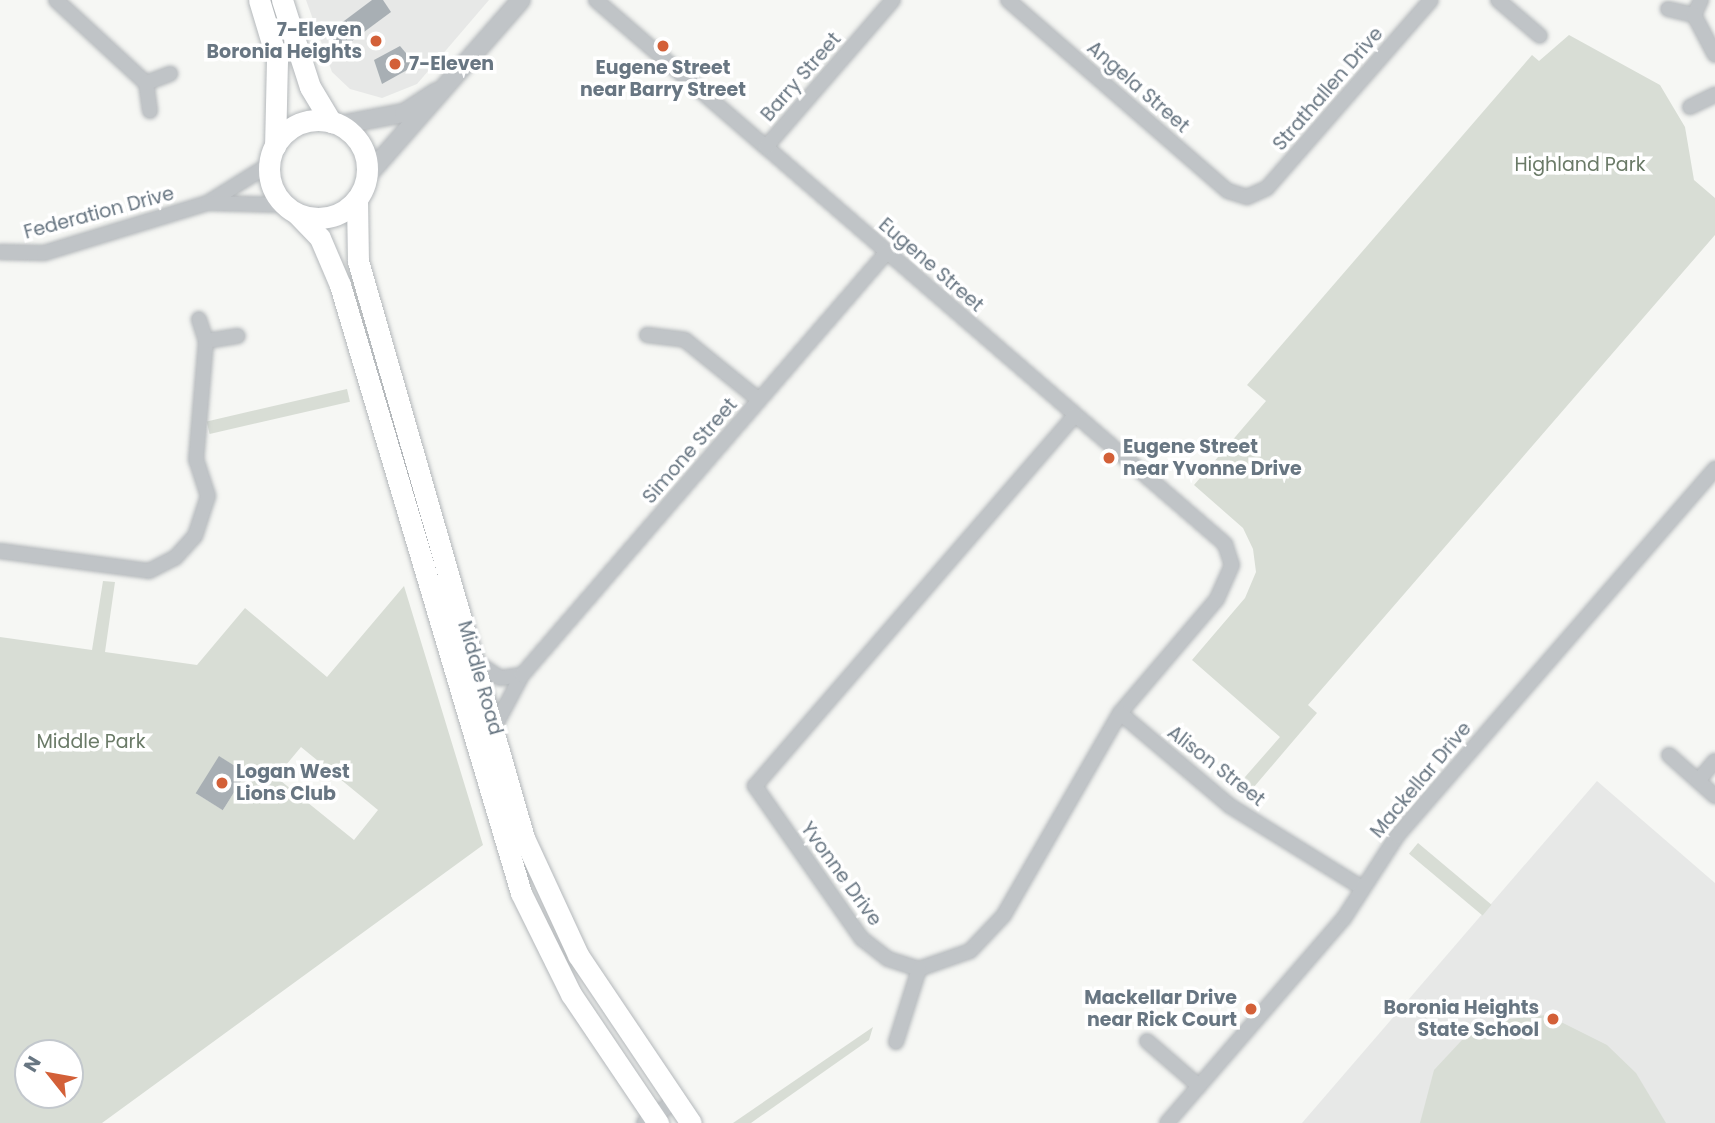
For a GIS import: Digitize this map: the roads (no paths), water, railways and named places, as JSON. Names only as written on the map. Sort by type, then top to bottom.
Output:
[{"type":"main road","points":[[259,0],[277,60],[273,188],[291,209],[328,217],[357,199],[366,177],[362,147],[335,124],[310,87],[282,0]]},
{"type":"main road","points":[[272,156],[294,127],[335,124]]},
{"type":"main road","name":"Middle Road","points":[[357,199],[358,261],[524,838],[559,918],[691,1123]]},
{"type":"main road","name":"Middle Road","points":[[291,209],[320,238],[340,285],[520,893],[571,994],[652,1121]]},
{"type":"street","points":[[56,0],[146,83],[150,111]]},
{"type":"street","points":[[366,177],[521,0]]},
{"type":"street","name":"Eugene Street","points":[[596,0],[1225,544],[1232,565],[1217,599],[1120,713]]},
{"type":"street","name":"Barry Street","points":[[766,147],[893,0]]},
{"type":"street","name":"Angela Street","points":[[1008,0],[1228,191],[1247,197]]},
{"type":"street","name":"Strathallen Drive","points":[[1247,197],[1267,188],[1431,0]]},
{"type":"street","points":[[1498,0],[1540,36]]},
{"type":"street","points":[[1694,15],[1701,0]]},
{"type":"street","points":[[1668,9],[1694,15],[1715,55]]},
{"type":"street","points":[[146,83],[170,74]]},
{"type":"street","points":[[335,124],[404,113],[447,85]]},
{"type":"street","points":[[1690,107],[1715,95]]},
{"type":"street","name":"Federation Drive","points":[[0,252],[44,253],[208,203],[272,156]]},
{"type":"street","name":"Federation Drive","points":[[208,203],[291,209]]},
{"type":"street","name":"Simone Street","points":[[494,729],[522,675],[887,252]]},
{"type":"street","points":[[0,551],[149,571],[175,558],[206,514],[196,440],[206,341],[199,319]]},
{"type":"street","points":[[647,335],[695,346],[759,400]]},
{"type":"street","points":[[206,341],[238,336]]},
{"type":"street","name":"Yvonne Drive","points":[[919,969],[888,959],[862,939],[755,786],[1075,415]]},
{"type":"street","name":"Mackellar Drive","points":[[1167,1123],[1362,888],[1397,835],[1715,469]]},
{"type":"street","points":[[475,661],[500,678],[522,675]]},
{"type":"street","points":[[896,1042],[919,969],[971,951],[1004,915],[1120,713]]},
{"type":"street","name":"Alison Street","points":[[1120,713],[1230,806],[1362,888]]},
{"type":"street","points":[[1669,755],[1715,796]]},
{"type":"street","points":[[1698,781],[1715,761]]},
{"type":"street","points":[[1147,1041],[1199,1086]]},
{"type":"street","points":[[652,1121],[675,1101]]},
{"type":"place","name":"7-Eleven Boronia Heights","points":[[376,41]]},
{"type":"place","name":"Eugene Street near Barry Street","points":[[663,46]]},
{"type":"place","name":"7-Eleven","points":[[395,64]]},
{"type":"place","name":"Eugene Street near Yvonne Drive","points":[[1109,458]]},
{"type":"place","name":"Logan West Lions Club","points":[[222,783]]},
{"type":"place","name":"Mackellar Drive near Rick Court","points":[[1251,1009]]},
{"type":"place","name":"Boronia Heights State School","points":[[1553,1019]]},
{"type":"park label","name":"Highland Park","points":[[1580,165]]},
{"type":"park label","name":"Middle Park","points":[[91,742]]}]
